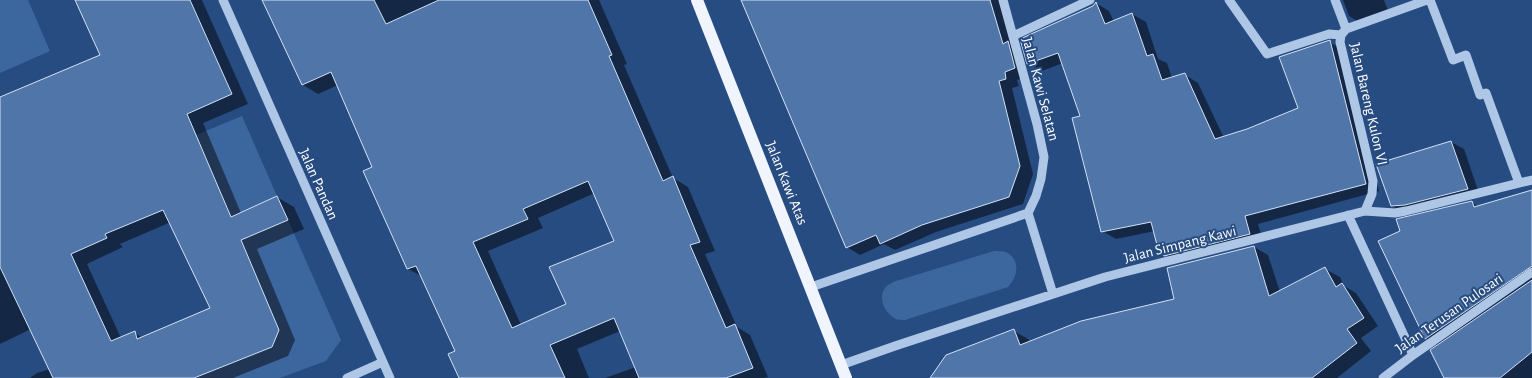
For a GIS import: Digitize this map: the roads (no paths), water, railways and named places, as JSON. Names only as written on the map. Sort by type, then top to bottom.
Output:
[{"type":"main road","name":"Jalan Kawi Atas","points":[[697,0],[846,378]]},
{"type":"street","name":"Jalan Pandan","points":[[222,0],[390,378]]},
{"type":"street","name":"Jalan Kawi Selatan","points":[[1003,0],[1039,131],[1044,157],[1041,179],[1028,213]]},
{"type":"street","points":[[1013,36],[1090,0]]},
{"type":"street","points":[[1229,0],[1267,54],[1330,34],[1343,32],[1335,0]]},
{"type":"street","points":[[1428,0],[1453,60],[1466,55],[1480,95],[1486,94],[1519,183]]},
{"type":"street","name":"Jalan Bareng Kulon VI","points":[[1365,211],[1372,194],[1373,181],[1340,42],[1343,32],[1428,0]]},
{"type":"street","name":"Jalan Simpang Kawi","points":[[842,365],[894,346],[1105,277],[1365,211],[1395,213],[1406,211],[1532,180]]},
{"type":"street","points":[[811,287],[1028,213],[1053,294]]},
{"type":"street","points":[[1348,215],[1413,354]]},
{"type":"street","name":"Jalan Terusan Pulosari","points":[[1382,378],[1413,354],[1532,272]]},
{"type":"street","points":[[347,378],[383,362]]}]
